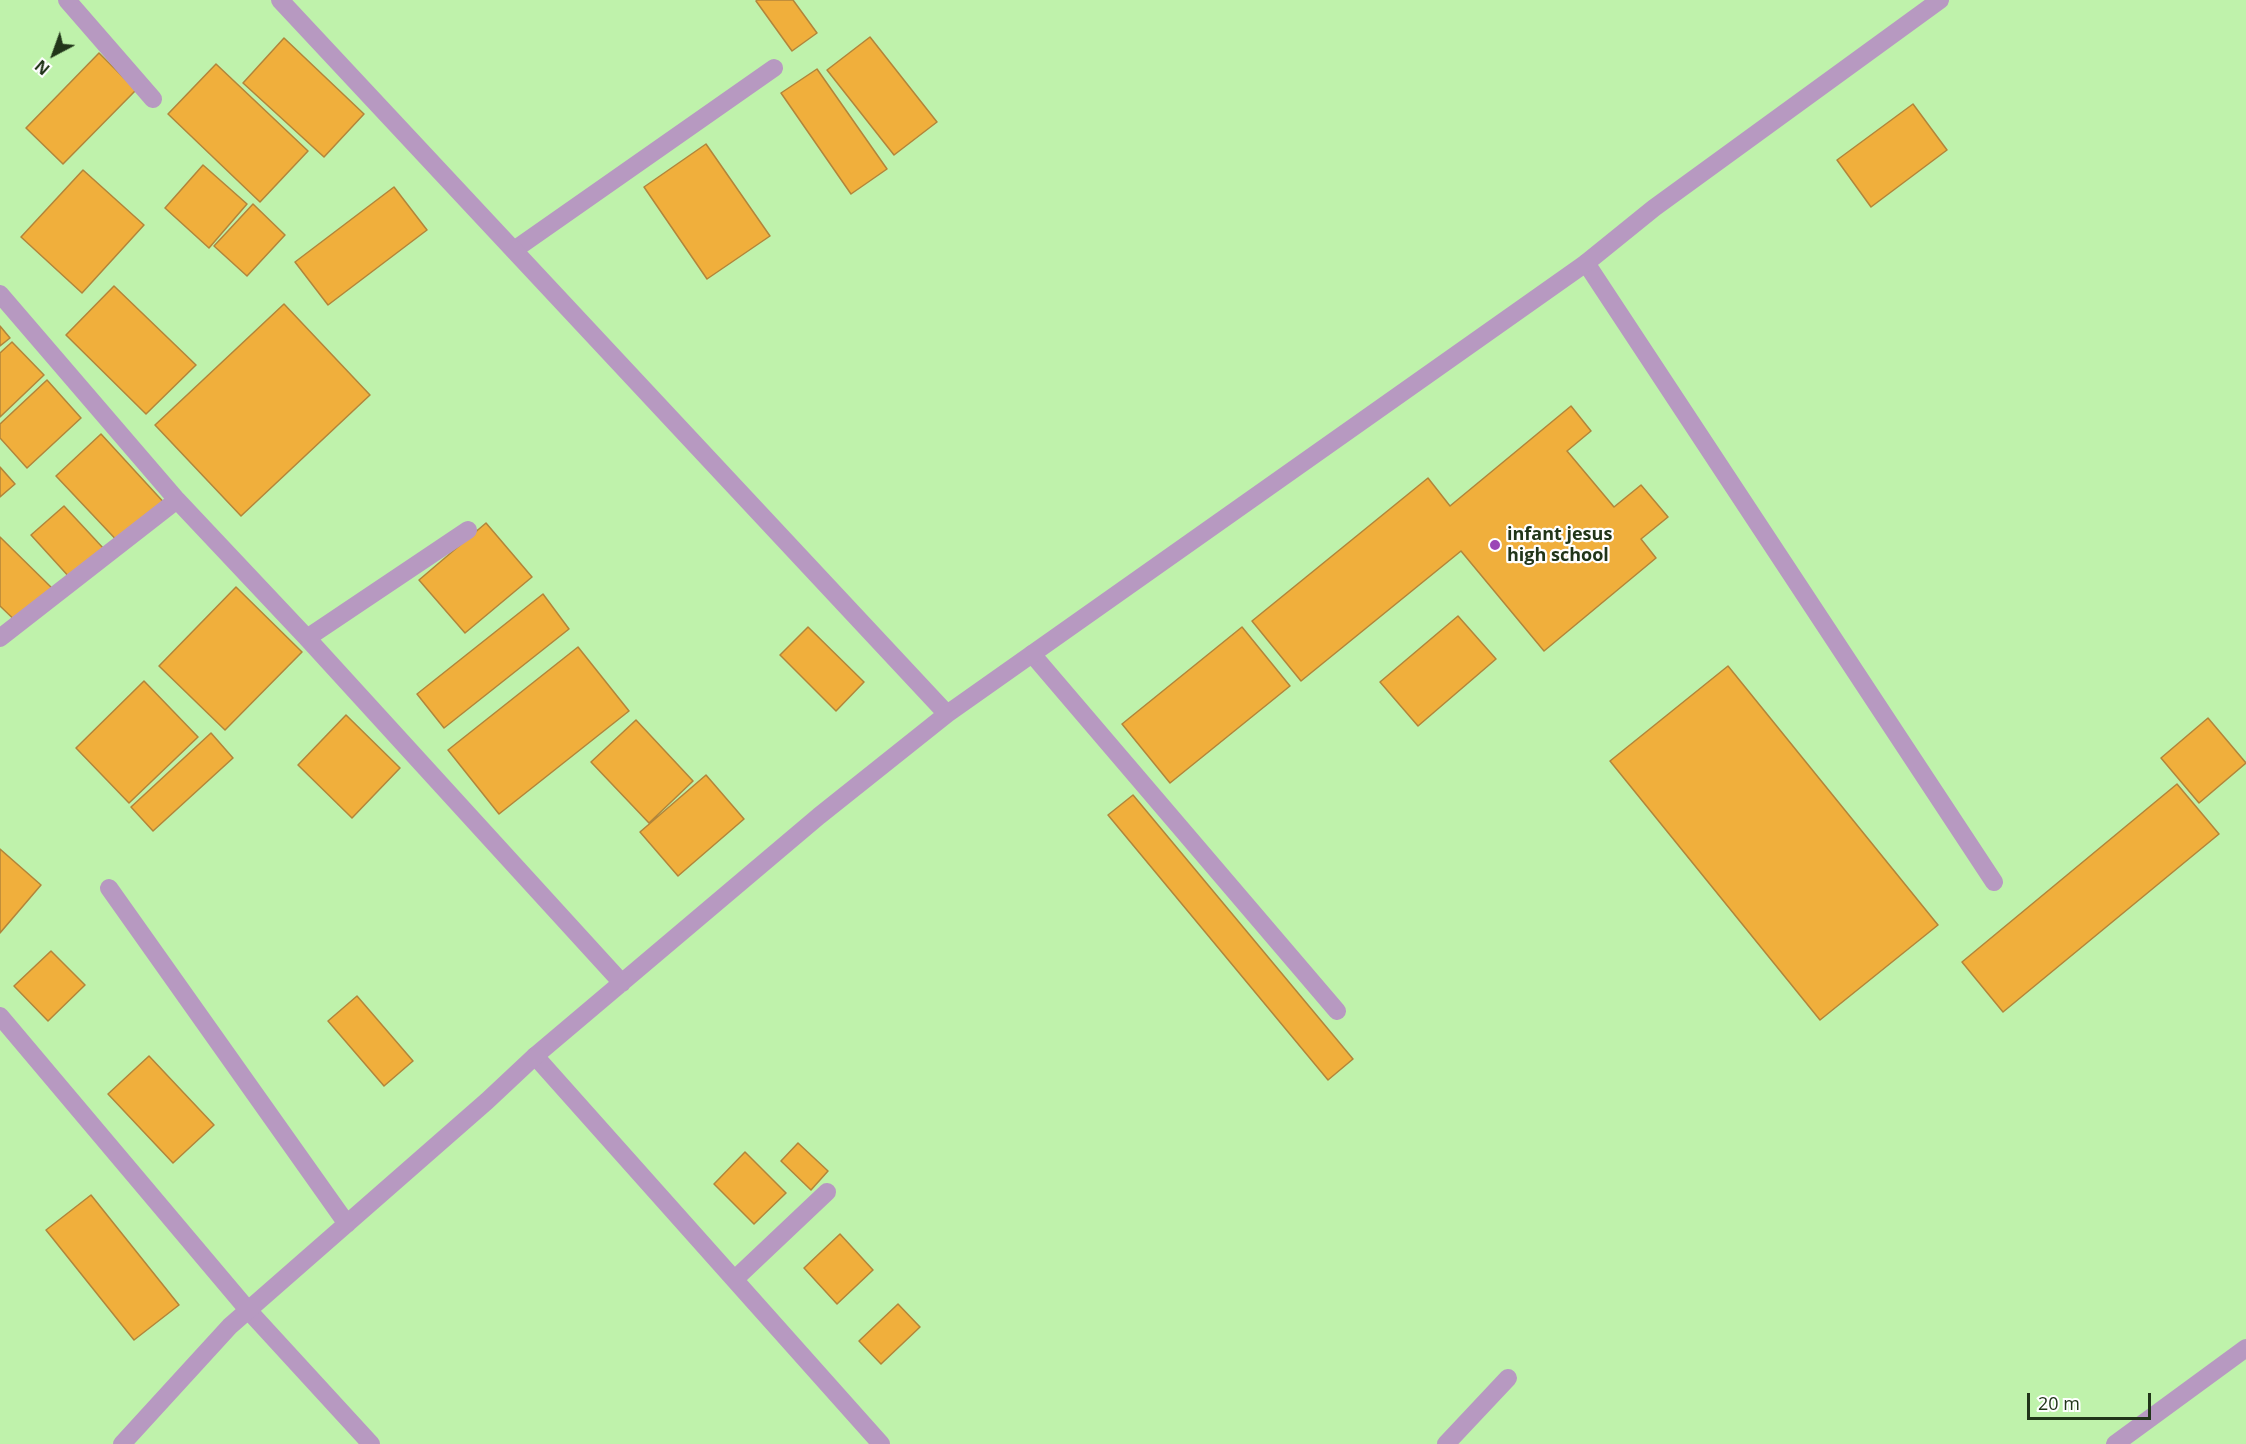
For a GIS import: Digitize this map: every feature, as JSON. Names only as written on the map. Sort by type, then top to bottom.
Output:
[{"type":"street","points":[[68,0],[153,99]]},
{"type":"street","points":[[280,0],[947,714]]},
{"type":"street","points":[[122,1444],[230,1326],[487,1101],[535,1056],[819,816],[947,714],[1586,263],[1654,208],[1940,0]]},
{"type":"street","points":[[514,250],[774,68]]},
{"type":"street","points":[[1586,263],[1994,882]]},
{"type":"street","points":[[0,294],[177,500],[307,638],[622,983]]},
{"type":"street","points":[[0,638],[177,500]]},
{"type":"street","points":[[307,638],[468,530]]},
{"type":"street","points":[[1032,654],[1337,1011]]},
{"type":"street","points":[[109,888],[347,1224]]},
{"type":"street","points":[[0,1016],[248,1310],[371,1444]]},
{"type":"street","points":[[535,1056],[881,1444]]},
{"type":"street","points":[[735,1279],[827,1192]]},
{"type":"street","points":[[2115,1444],[2246,1348]]},
{"type":"street","points":[[1446,1444],[1508,1378]]},
{"type":"building","points":[[757,0],[793,0],[817,33],[792,51]]},
{"type":"building","points":[[870,37],[937,122],[894,155],[827,70]]},
{"type":"building","points":[[284,38],[364,114],[324,157],[243,83]]},
{"type":"building","points":[[99,53],[136,90],[63,164],[26,128]]},
{"type":"building","points":[[216,64],[308,151],[260,202],[168,114]]},
{"type":"building","points":[[817,69],[887,169],[851,194],[781,93]]},
{"type":"building","points":[[1913,104],[1947,150],[1871,207],[1837,160]]},
{"type":"building","points":[[706,144],[770,236],[707,279],[644,187]]},
{"type":"building","points":[[203,165],[247,204],[209,248],[165,208]]},
{"type":"building","points":[[83,170],[144,225],[82,293],[21,237]]},
{"type":"building","points":[[394,187],[427,230],[328,305],[295,262]]},
{"type":"building","points":[[253,204],[285,235],[247,276],[214,246]]},
{"type":"building","points":[[114,286],[196,365],[146,414],[66,335]]},
{"type":"building","points":[[284,304],[370,395],[241,516],[155,425]]},
{"type":"building","points":[[0,326],[10,338],[0,346]]},
{"type":"building","points":[[12,342],[44,375],[0,417],[0,353]]},
{"type":"building","points":[[47,380],[81,418],[27,468],[0,438],[0,424]]},
{"type":"building","name":"infant jesus high school","points":[[1571,406],[1591,431],[1567,451],[1614,507],[1641,485],[1668,517],[1641,539],[1656,558],[1544,651],[1461,551],[1301,681],[1252,621],[1428,478],[1450,506]]},
{"type":"building","points":[[101,434],[168,507],[124,548],[56,476]]},
{"type":"building","points":[[0,467],[15,484],[0,497]]},
{"type":"building","points":[[64,506],[104,549],[71,579],[31,535]]},
{"type":"building","points":[[486,523],[532,577],[465,633],[419,580]]},
{"type":"building","points":[[0,537],[56,592],[22,627],[0,606]]},
{"type":"building","points":[[236,587],[302,652],[225,730],[159,666]]},
{"type":"building","points":[[543,594],[569,629],[444,728],[417,694]]},
{"type":"building","points":[[1458,616],[1496,659],[1418,726],[1380,682]]},
{"type":"building","points":[[808,627],[864,682],[836,711],[780,655]]},
{"type":"building","points":[[1242,627],[1290,686],[1170,783],[1122,724]]},
{"type":"building","points":[[578,647],[629,711],[499,814],[448,750]]},
{"type":"building","points":[[1728,666],[1938,925],[1820,1020],[1610,761]]},
{"type":"building","points":[[144,681],[198,737],[129,803],[76,748]]},
{"type":"building","points":[[346,715],[400,768],[352,818],[298,765]]},
{"type":"building","points":[[2208,718],[2246,763],[2199,803],[2161,758]]},
{"type":"building","points":[[636,720],[693,781],[649,823],[591,762]]},
{"type":"building","points":[[211,733],[233,758],[153,831],[131,807]]},
{"type":"building","points":[[706,775],[744,819],[678,876],[640,832]]},
{"type":"building","points":[[2177,784],[2219,834],[2003,1012],[1962,962]]},
{"type":"building","points":[[1133,795],[1353,1059],[1328,1080],[1108,815]]},
{"type":"building","points":[[0,849],[41,885],[0,933]]},
{"type":"building","points":[[51,951],[85,985],[48,1021],[14,986]]},
{"type":"building","points":[[357,996],[413,1061],[384,1086],[328,1021]]},
{"type":"building","points":[[149,1056],[214,1125],[173,1163],[108,1094]]},
{"type":"building","points":[[798,1143],[828,1171],[811,1190],[781,1161]]},
{"type":"building","points":[[745,1152],[786,1193],[754,1224],[714,1184]]},
{"type":"building","points":[[91,1195],[179,1305],[134,1340],[46,1230]]},
{"type":"building","points":[[840,1234],[873,1270],[837,1304],[804,1268]]},
{"type":"building","points":[[898,1304],[920,1327],[881,1364],[859,1341]]},
{"type":"place","name":"infant jesus high school","points":[[1495,545]]}]
